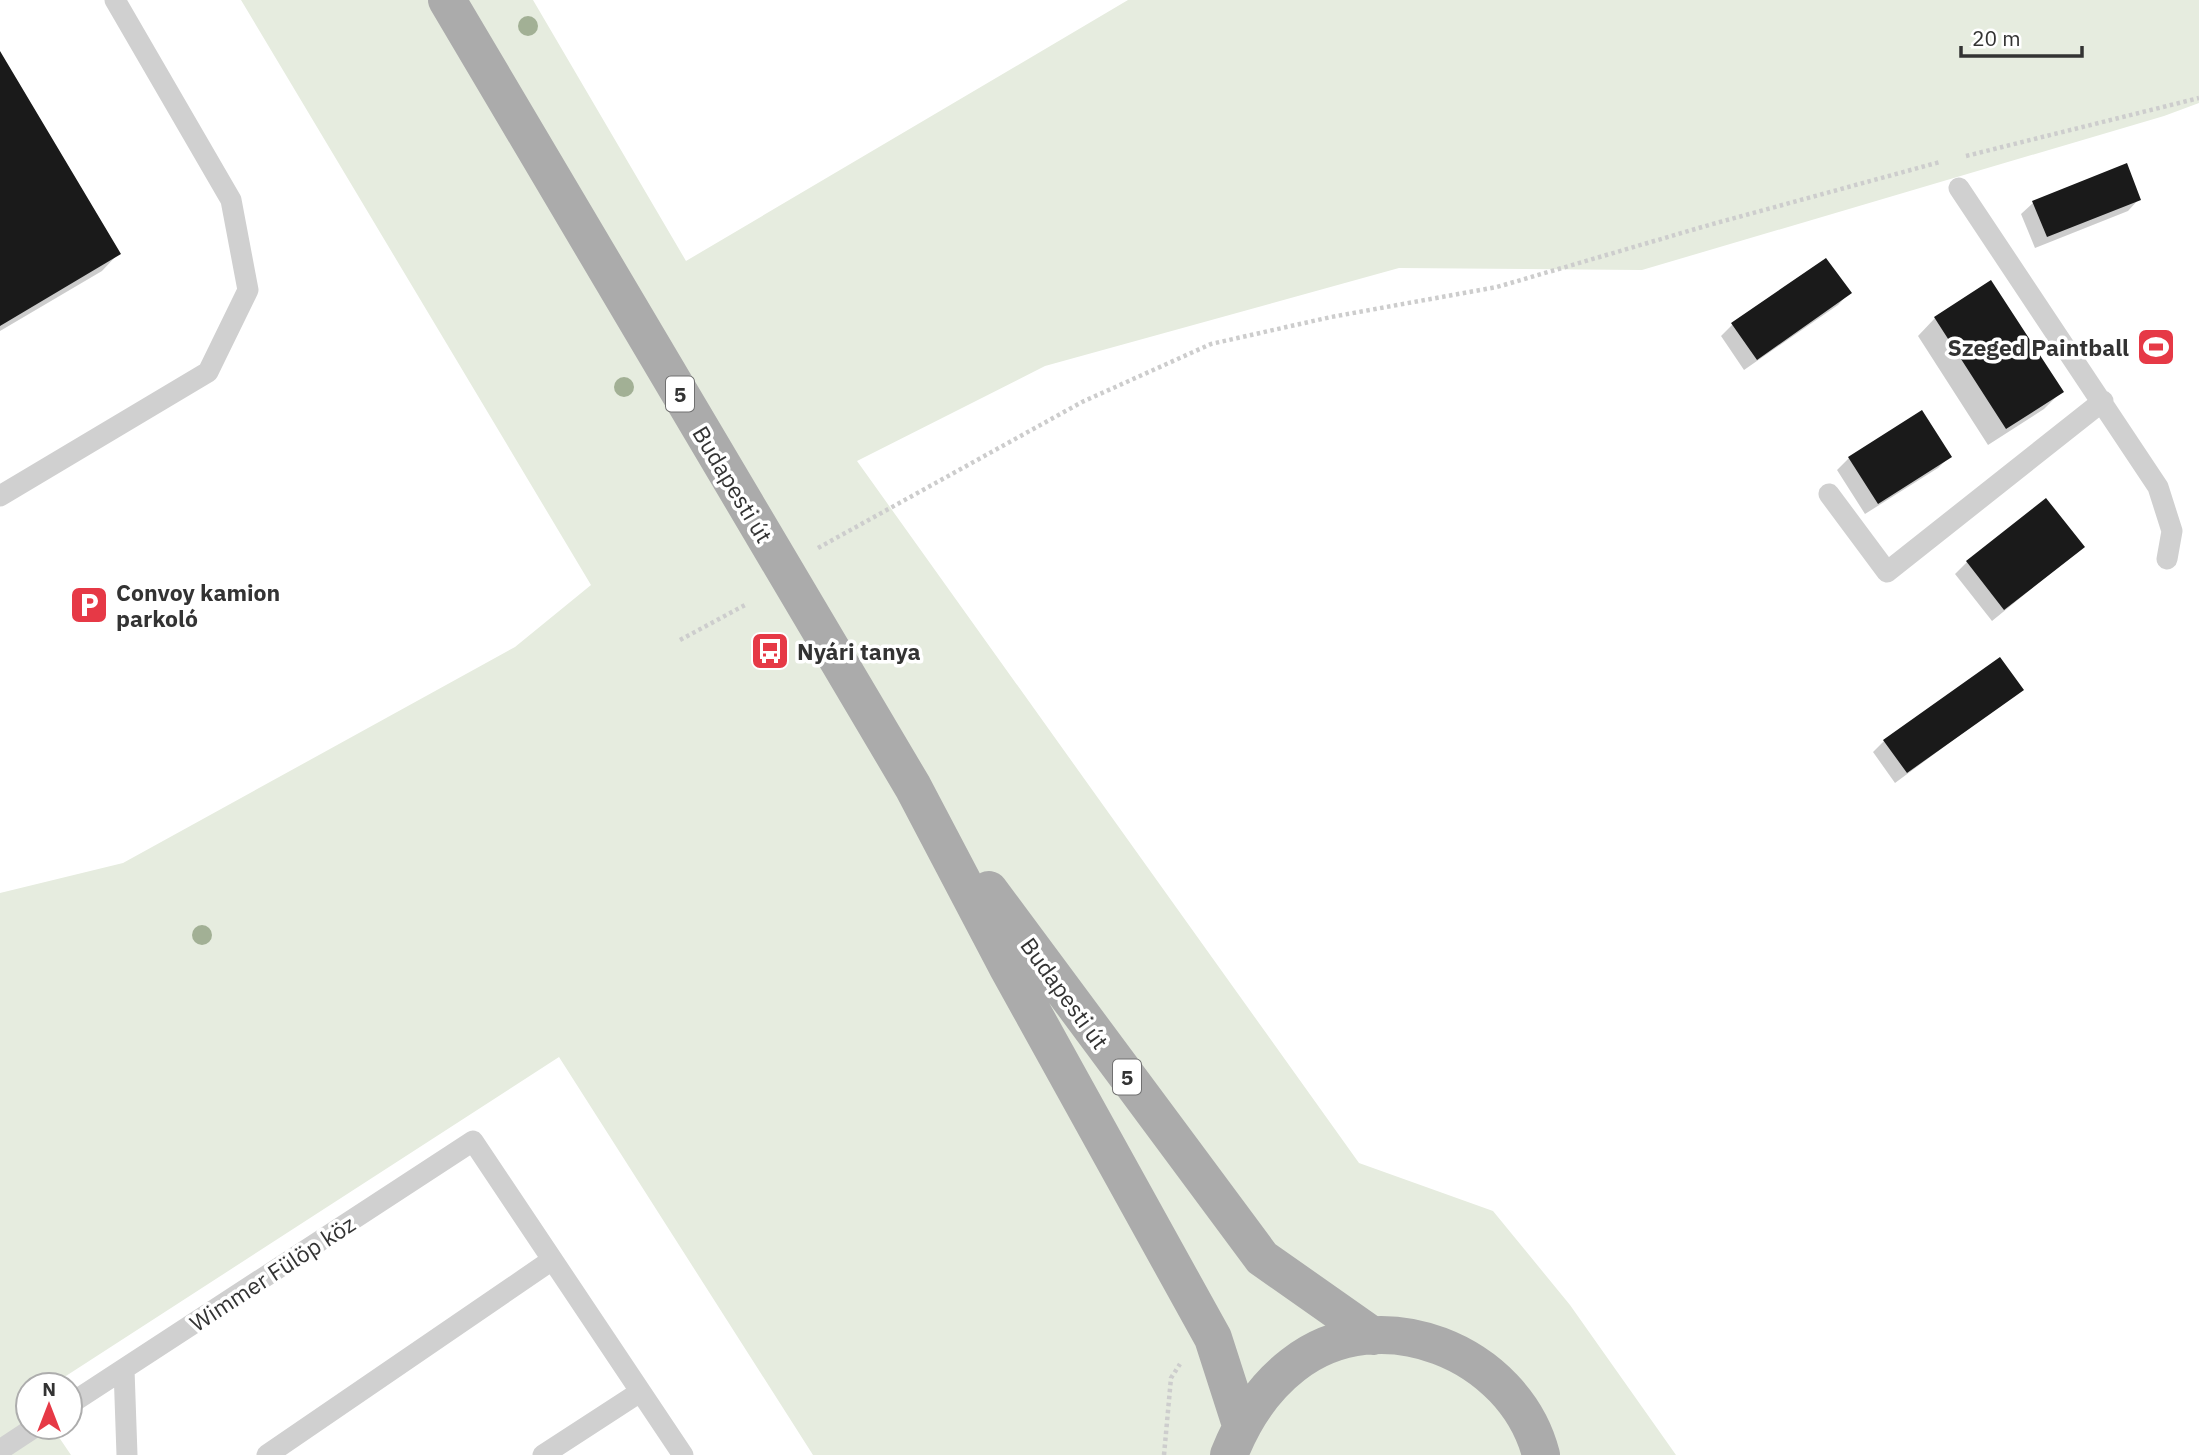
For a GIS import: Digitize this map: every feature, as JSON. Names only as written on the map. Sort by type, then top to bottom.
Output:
[{"type":"main road","name":"Budapesti út","points":[[447,0],[914,787],[1007,966],[1213,1338],[1235,1440]]},
{"type":"main road","name":"Budapesti út","points":[[914,787],[1262,1258],[1373,1336]]},
{"type":"main road","name":"Budapesti út","points":[[1235,1440],[1264,1391],[1295,1363],[1332,1345],[1373,1336],[1425,1340],[1474,1362],[1495,1378],[1513,1398],[1527,1420],[1541,1455]]},
{"type":"lane","points":[[0,496],[208,372],[248,290],[231,201],[115,0]]},
{"type":"lane","points":[[1959,188],[2103,401],[2158,488],[2172,530],[2167,559]]},
{"type":"lane","points":[[1829,494],[1887,572],[2103,401]]},
{"type":"lane","name":"Wimmer Fülöp köz","points":[[84,1395],[473,1142],[552,1261]]},
{"type":"lane","points":[[267,1455],[552,1261],[683,1455]]},
{"type":"lane","points":[[124,1369],[127,1455]]},
{"type":"lane","points":[[543,1455],[640,1392]]},
{"type":"path","points":[[1955,159],[2199,98]]},
{"type":"path","points":[[783,568],[1082,402],[1211,344],[1331,317],[1497,287],[1709,225],[1941,162]]},
{"type":"path","points":[[680,640],[745,605]]},
{"type":"path","points":[[1164,1455],[1171,1378],[1183,1359],[1213,1338]]},
{"type":"shaded area","points":[[241,0],[533,0],[686,261],[1128,0],[2199,0],[2199,103],[2164,116],[1642,270],[1399,268],[1045,366],[857,461],[1359,1163],[1493,1211],[1570,1305],[1676,1455],[813,1455],[559,1057],[74,1371],[14,1371],[14,1441],[62,1441],[71,1455],[0,1455],[0,893],[123,863],[515,647],[591,585]]},
{"type":"building","points":[[0,51],[121,254],[0,326]]},
{"type":"building","points":[[2127,163],[2141,200],[2047,237],[2032,201]]},
{"type":"building","points":[[1826,258],[1852,293],[1757,360],[1731,323]]},
{"type":"building","points":[[1991,280],[2064,392],[2006,429],[1934,317]]},
{"type":"building","points":[[1922,410],[1952,457],[1878,504],[1848,457]]},
{"type":"building","points":[[2046,498],[2085,547],[2004,610],[1966,561]]},
{"type":"building","points":[[2000,657],[2024,690],[1907,773],[1883,740]]},
{"type":"place","name":"Szeged Paintball","points":[[2156,347]]},
{"type":"place","name":"Convoy kamion parkoló","points":[[89,605]]},
{"type":"place","name":"Nyári tanya","points":[[770,651]]}]
